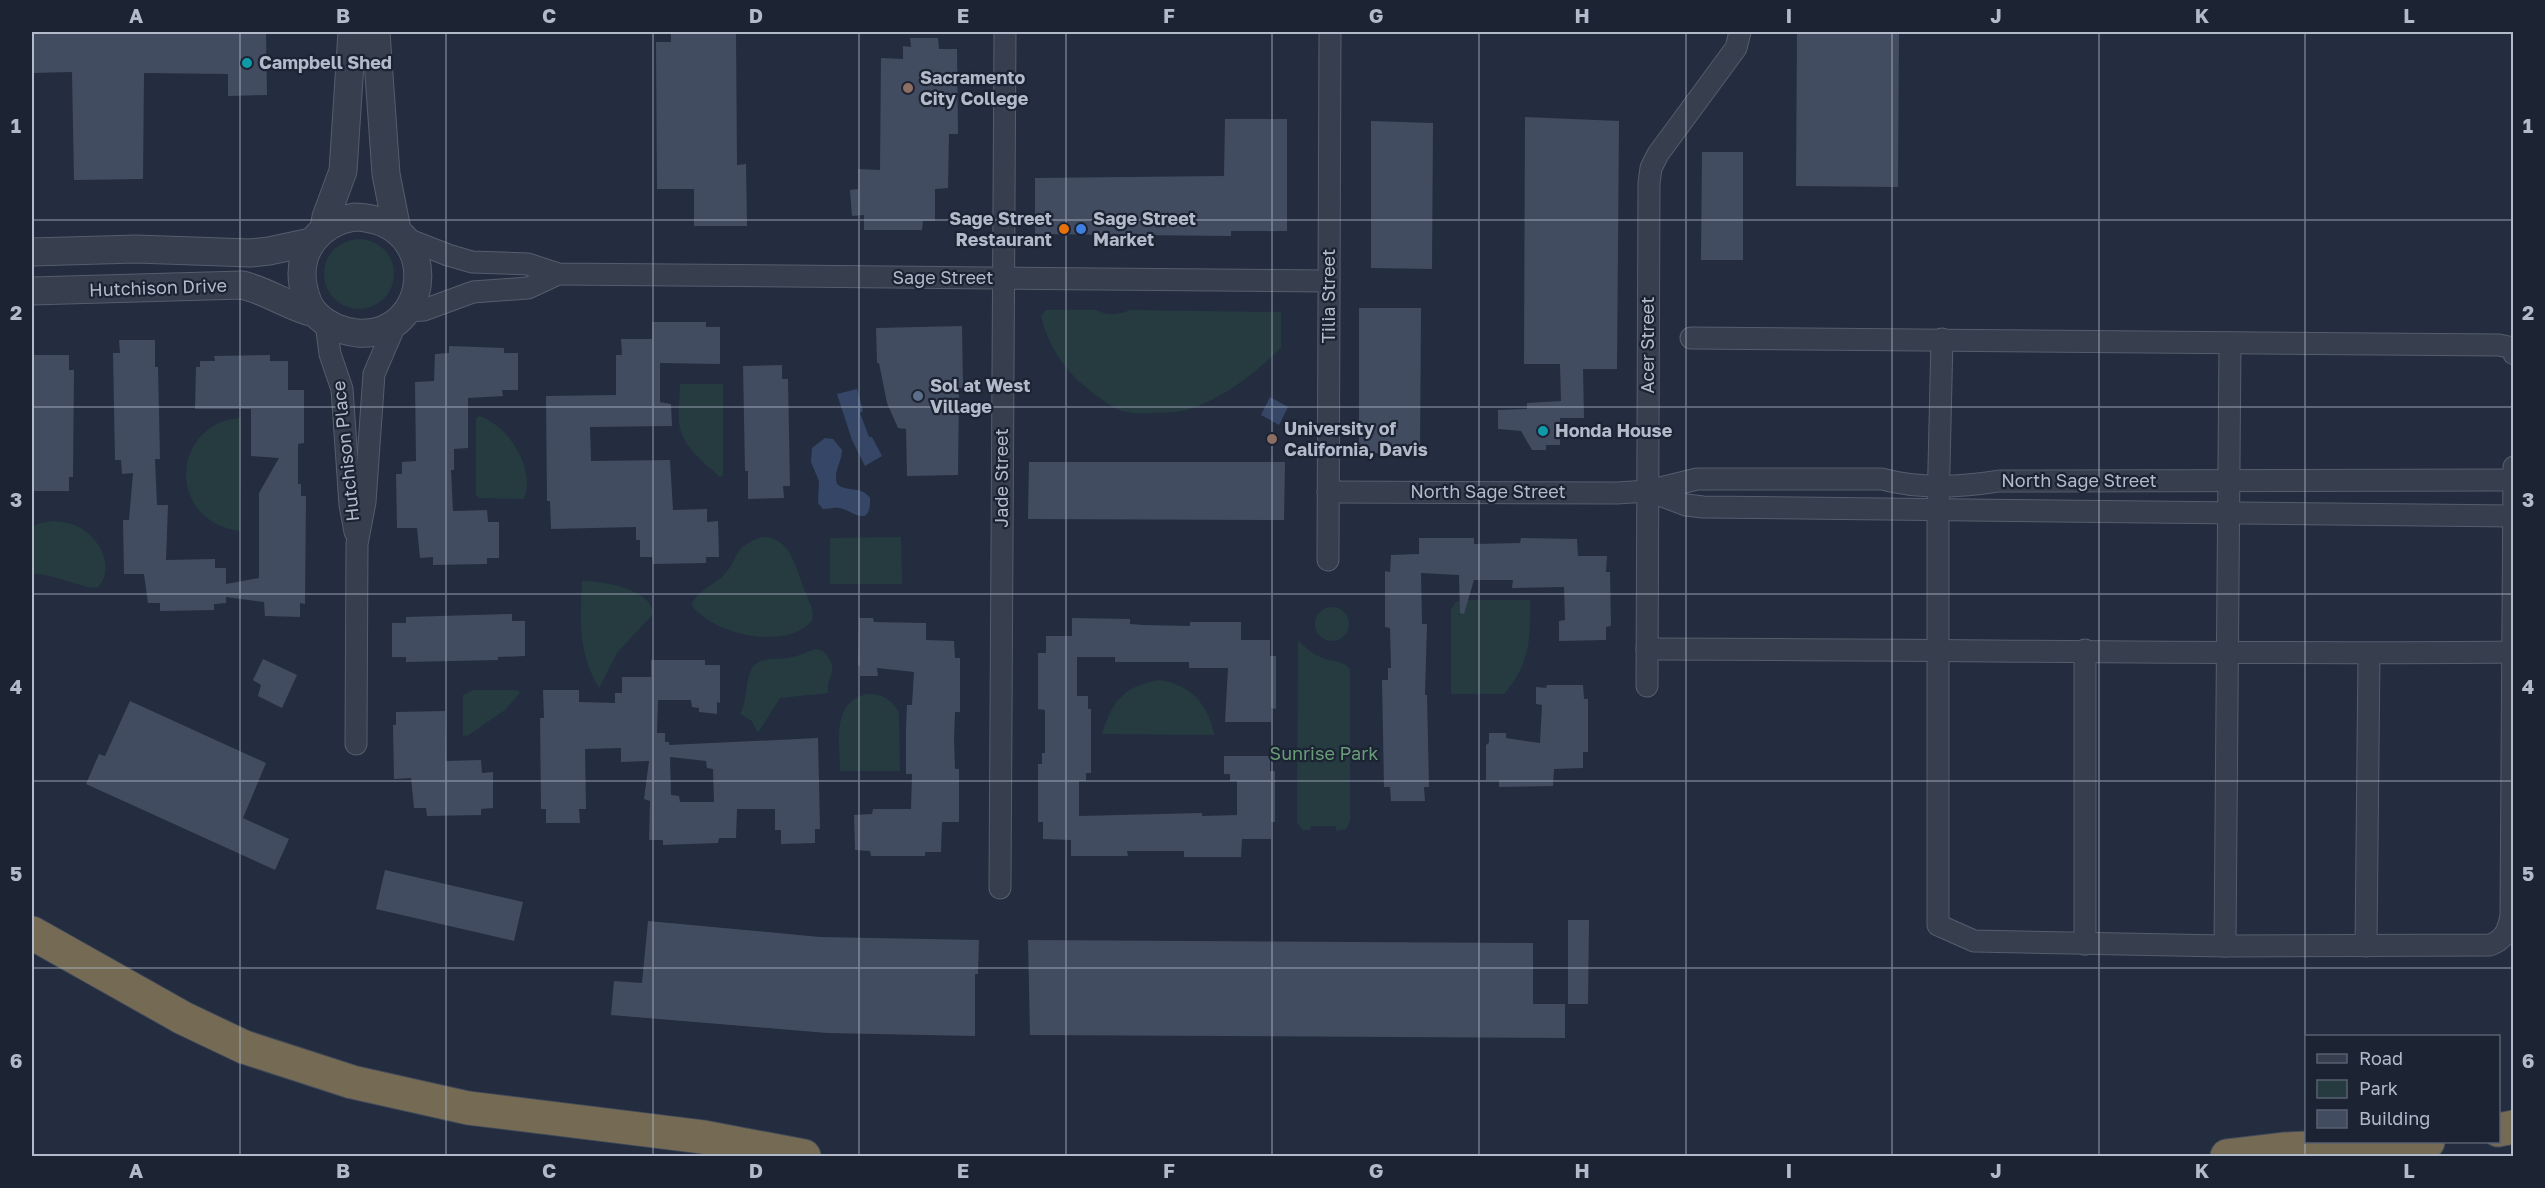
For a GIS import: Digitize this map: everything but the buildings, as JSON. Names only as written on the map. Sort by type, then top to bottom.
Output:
[{"type":"highway","points":[[32,933],[183,1018],[244,1047],[352,1082],[468,1108],[704,1137],[804,1156]]},
{"type":"highway","points":[[2227,1156],[2286,1149],[2408,1143]]},
{"type":"street","points":[[352,32],[343,171],[317,235],[304,258],[302,277],[305,293],[320,318],[344,331],[361,333],[375,332],[401,318],[415,293],[418,276],[416,260],[402,235],[386,174],[376,32]]},
{"type":"street","name":"Jade Street","points":[[1000,888],[1005,32]]},
{"type":"street","name":"Tilia Street","points":[[1328,560],[1330,32]]},
{"type":"street","name":"Acer Street","points":[[1647,686],[1649,183],[1651,168],[1658,154],[1736,48],[1740,32]]},
{"type":"street","points":[[317,235],[338,220],[370,218],[402,235]]},
{"type":"street","name":"Hutchison Drive","points":[[32,252],[136,249],[250,253],[269,251],[317,235]]},
{"type":"street","name":"Sage Street","points":[[402,235],[448,255],[472,262],[528,264],[558,274],[1329,281]]},
{"type":"street","name":"Sage Street","points":[[401,318],[473,292],[528,288],[558,274]]},
{"type":"street","name":"Hutchison Drive","points":[[32,291],[242,285],[260,289],[320,318]]},
{"type":"street","name":"Hutchison Place","points":[[320,318],[342,389],[350,505],[357,544]]},
{"type":"street","name":"Hutchison Place","points":[[356,744],[357,544],[364,502],[373,380],[401,318]]},
{"type":"street","points":[[1691,338],[2499,345],[2513,348],[2514,354]]},
{"type":"street","points":[[1942,339],[1938,484],[1938,925],[1974,941],[2225,946],[2490,945],[2501,941],[2508,929],[2511,916],[2514,467]]},
{"type":"street","points":[[2225,946],[2230,343]]},
{"type":"street","name":"North Sage Street","points":[[1328,492],[1617,493],[1648,491],[1697,479],[1882,479],[1902,484],[1978,484],[1999,481],[2513,480]]},
{"type":"street","name":"North Sage Street","points":[[1648,491],[1686,505],[1703,507],[2513,516]]},
{"type":"street","points":[[1647,649],[2085,650],[2369,654],[2512,652]]},
{"type":"street","points":[[2085,650],[2085,944]]},
{"type":"street","points":[[2366,946],[2369,654]]},
{"type":"green space","points":[[352,239],[366,239],[379,244],[389,254],[394,274],[389,294],[379,304],[366,309],[352,309],[339,304],[329,294],[324,281],[324,267],[329,254],[339,244]]},
{"type":"green space","points":[[1046,310],[1096,310],[1113,314],[1130,310],[1281,312],[1281,348],[1235,386],[1195,407],[1178,412],[1130,413],[1117,409],[1102,399],[1078,381],[1064,365],[1052,347],[1044,327],[1041,316]]},
{"type":"green space","points":[[680,384],[723,384],[723,476],[720,477],[696,455],[682,435],[679,418]]},
{"type":"green space","points":[[479,416],[500,428],[517,449],[526,474],[527,487],[524,499],[479,498],[476,495],[476,418]]},
{"type":"green space","points":[[241,418],[240,531],[216,523],[199,510],[189,492],[186,473],[190,453],[201,436],[218,424]]},
{"type":"green space","points":[[54,521],[79,527],[95,540],[104,556],[105,564],[103,580],[98,587],[91,588],[32,573],[32,527]]},
{"type":"green space","points":[[762,537],[772,538],[785,547],[795,563],[812,608],[812,621],[800,630],[785,635],[750,636],[733,631],[717,625],[692,606],[700,594],[728,570],[740,549]]},
{"type":"green space","points":[[901,537],[902,584],[830,584],[830,538]]},
{"type":"green space","points":[[582,581],[613,585],[636,593],[651,605],[653,614],[617,653],[599,688],[587,662],[584,649],[581,623]]},
{"type":"green space","points":[[1463,600],[1530,600],[1529,639],[1524,661],[1504,694],[1451,694],[1451,609],[1456,602]]},
{"type":"green space","points":[[1332,607],[1344,612],[1349,624],[1344,636],[1332,641],[1320,636],[1315,624],[1320,612]]},
{"type":"green space","name":"Sunrise Park","points":[[1298,640],[1316,655],[1341,663],[1350,669],[1350,821],[1346,829],[1336,831],[1336,826],[1311,826],[1310,830],[1303,830],[1297,822]]},
{"type":"green space","points":[[816,649],[823,651],[832,663],[828,693],[780,698],[758,733],[752,721],[740,714],[748,678],[753,667],[768,659],[793,657]]},
{"type":"green space","points":[[1159,680],[1170,682],[1189,691],[1203,705],[1214,735],[1102,734],[1110,712],[1121,697],[1137,686]]},
{"type":"green space","points":[[473,690],[518,690],[520,693],[505,710],[467,736],[463,735],[463,695]]},
{"type":"green space","points":[[866,694],[886,698],[899,713],[900,771],[840,771],[839,737],[842,715],[855,699]]},
{"type":"water","points":[[857,389],[863,411],[860,413],[869,437],[872,437],[882,456],[865,466],[852,440],[837,394]]},
{"type":"water","points":[[1270,397],[1288,407],[1279,425],[1261,415]]},
{"type":"water","points":[[825,438],[833,439],[842,450],[836,475],[837,484],[858,490],[870,498],[867,514],[864,516],[839,508],[823,509],[818,503],[819,481],[811,462],[812,448]]},
{"type":"place","name":"Campbell Shed","points":[[247,63]]},
{"type":"place","name":"Sacramento City College","points":[[908,88]]},
{"type":"place","name":"Sage Street Restaurant","points":[[1064,229]]},
{"type":"place","name":"Sage Street Market","points":[[1081,229]]},
{"type":"place","name":"Sol at West Village","points":[[918,396]]},
{"type":"place","name":"Honda House","points":[[1543,431]]},
{"type":"place","name":"University of California, Davis","points":[[1272,439]]}]
